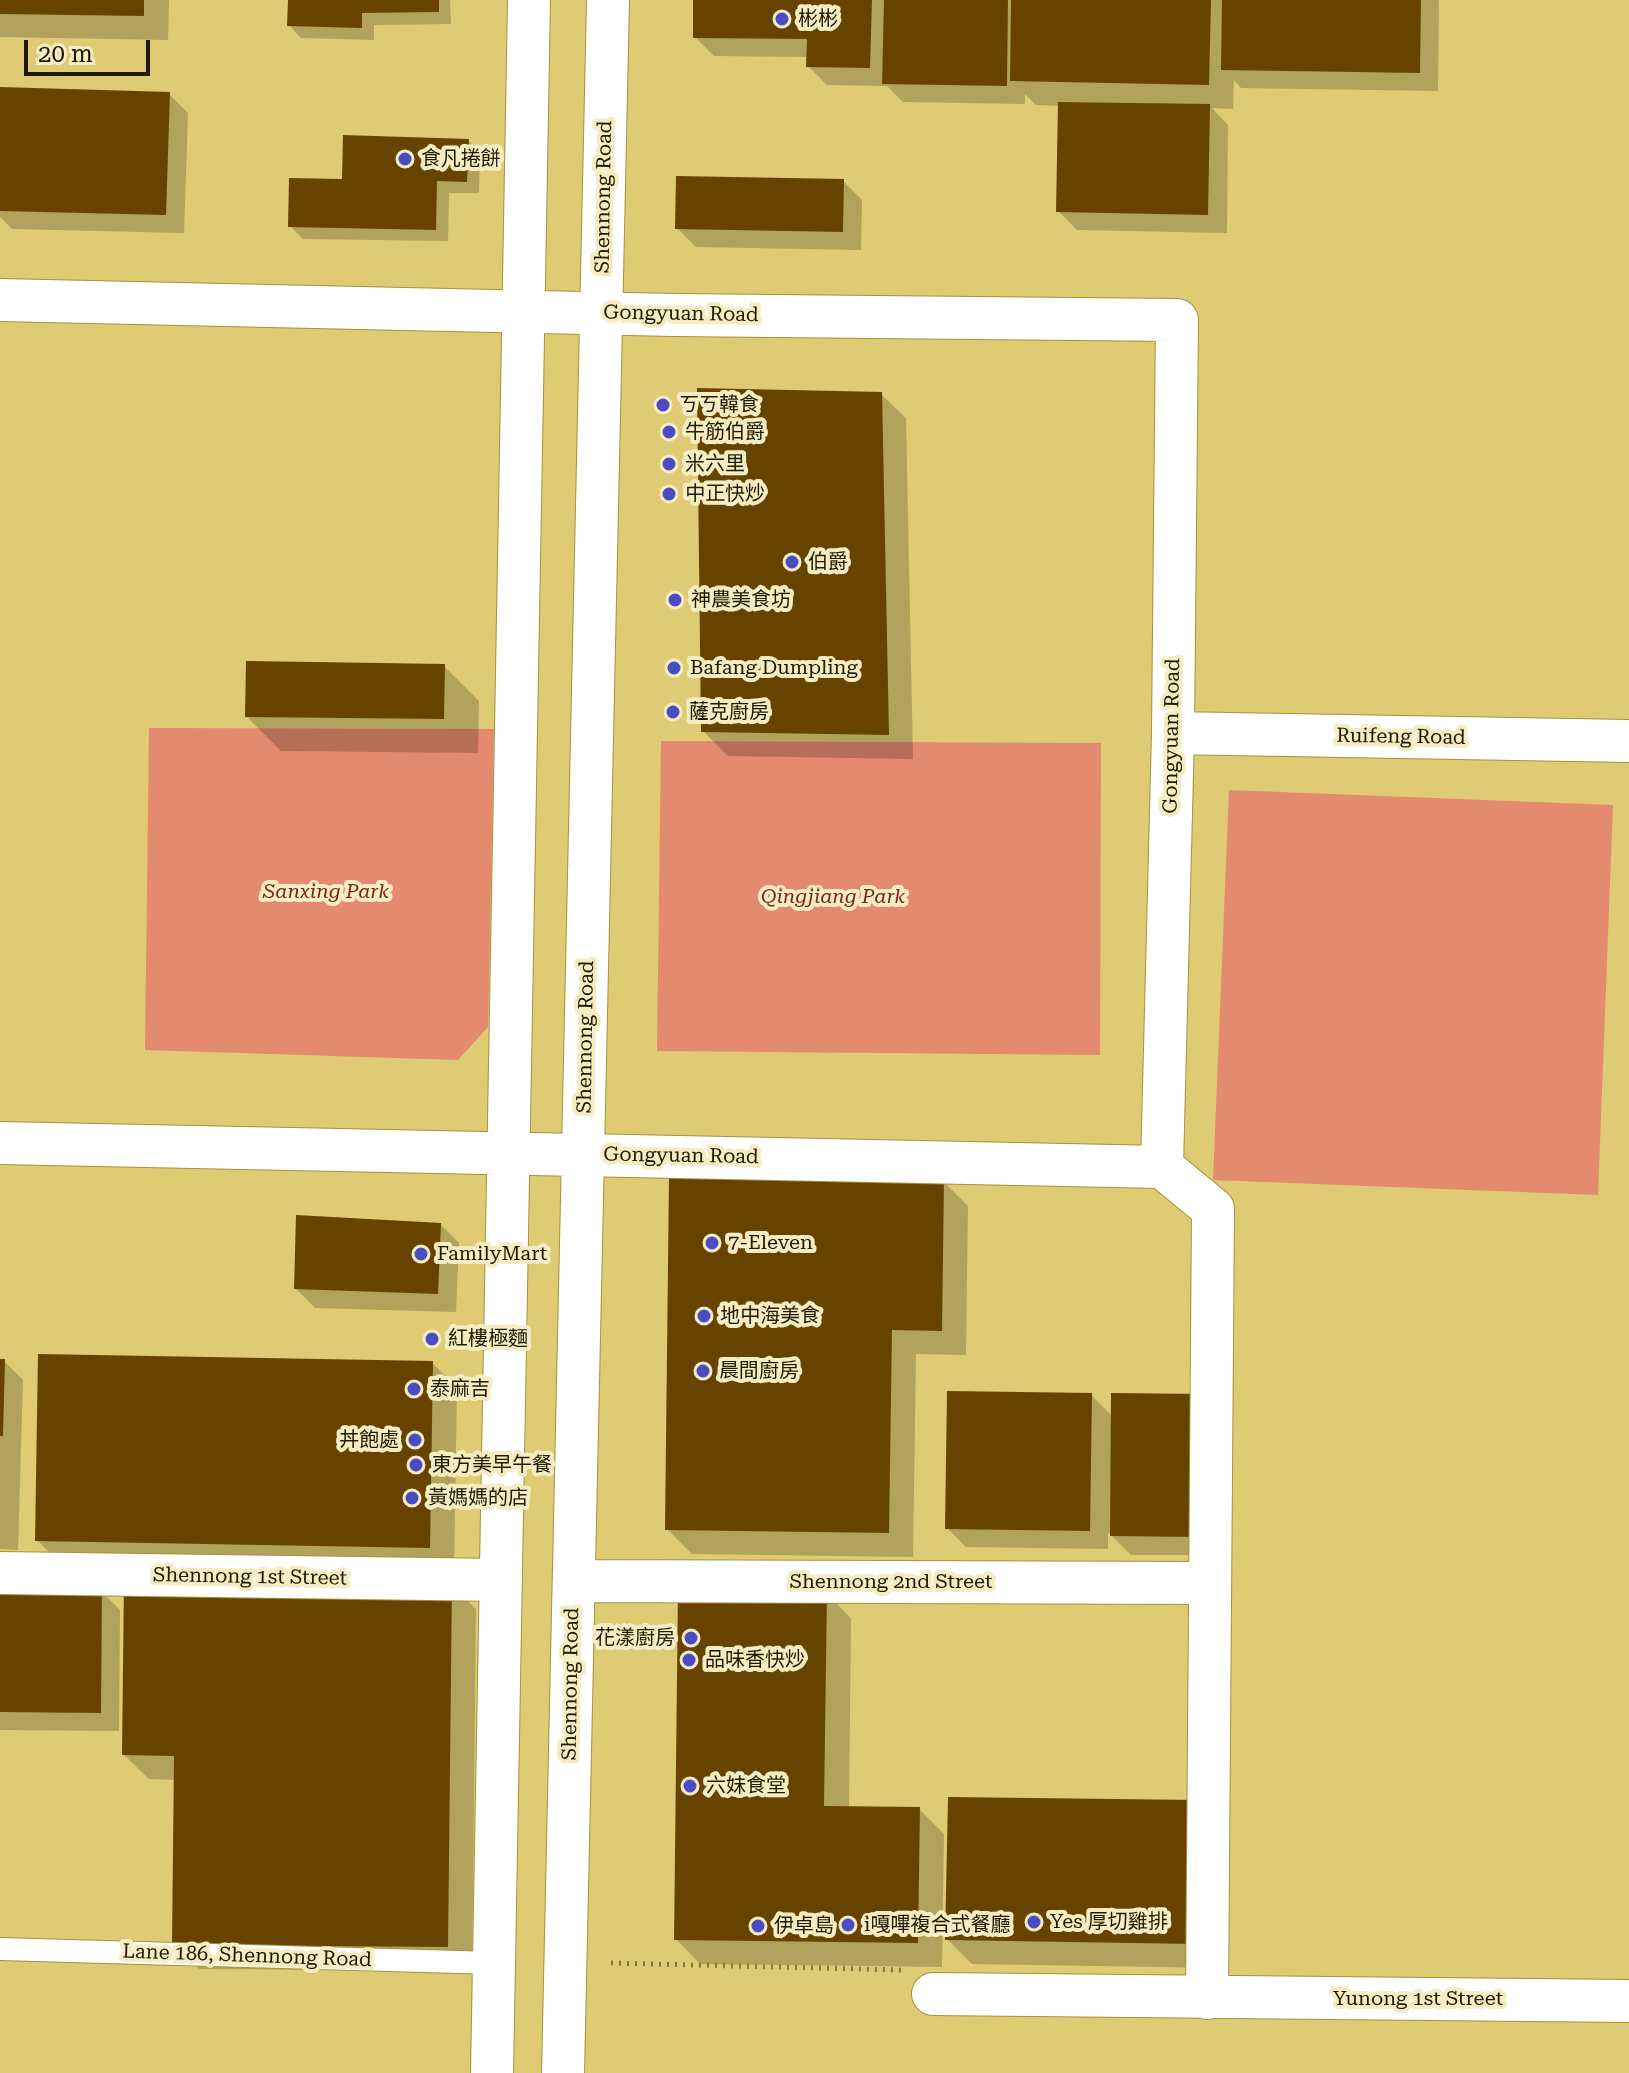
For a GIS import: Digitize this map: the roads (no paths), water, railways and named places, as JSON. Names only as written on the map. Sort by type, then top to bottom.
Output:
[{"type":"street","points":[[492,2073],[529,0]]},
{"type":"street","name":"Shennong Road","points":[[563,2073],[608,0]]},
{"type":"street","name":"Gongyuan Road","points":[[0,300],[1177,320],[1173,733],[1162,1167],[0,1143]]},
{"type":"street","name":"Ruifeng Road","points":[[1173,733],[1629,741]]},
{"type":"street","points":[[1162,1167],[1213,1209],[1207,1998]]},
{"type":"street","name":"Shennong 1st Street","points":[[0,1573],[501,1580]]},
{"type":"street","name":"Shennong 2nd Street","points":[[574,1581],[1209,1583]]},
{"type":"street","name":"Yunong 1st Street","points":[[923,1982],[1207,1998],[1629,2001]]},
{"type":"lane","name":"Lane 186, Shennong Road","points":[[0,1949],[494,1963]]},
{"type":"place","name":"彬彬","points":[[782,19]]},
{"type":"place","name":"食凡捲餅","points":[[405,159]]},
{"type":"place","name":"ㄎㄎ韓食","points":[[663,405]]},
{"type":"place","name":"牛筋伯爵","points":[[669,432]]},
{"type":"place","name":"米六里","points":[[669,464]]},
{"type":"place","name":"中正快炒","points":[[669,494]]},
{"type":"place","name":"伯爵","points":[[792,562]]},
{"type":"place","name":"神農美食坊","points":[[675,600]]},
{"type":"place","name":"Bafang Dumpling","points":[[674,668]]},
{"type":"place","name":"薩克廚房","points":[[673,712]]},
{"type":"place","name":"7-Eleven","points":[[712,1243]]},
{"type":"place","name":"FamilyMart","points":[[421,1254]]},
{"type":"place","name":"地中海美食","points":[[704,1316]]},
{"type":"place","name":"紅樓極麵","points":[[432,1339]]},
{"type":"place","name":"晨間廚房","points":[[703,1371]]},
{"type":"place","name":"泰麻吉","points":[[414,1389]]},
{"type":"place","name":"丼飽處","points":[[415,1440]]},
{"type":"place","name":"東方美早午餐","points":[[416,1465]]},
{"type":"place","name":"黃媽媽的店","points":[[412,1498]]},
{"type":"place","name":"花漾廚房","points":[[691,1638]]},
{"type":"place","name":"品味香快炒","points":[[689,1660]]},
{"type":"place","name":"六妹食堂","points":[[690,1786]]},
{"type":"place","name":"Yes 厚切雞排","points":[[1034,1922]]},
{"type":"place","name":"i嘎嗶複合式餐廳","points":[[848,1925]]},
{"type":"place","name":"伊卓島","points":[[758,1926]]},
{"type":"park label","name":"Sanxing Park","points":[[326,892]]},
{"type":"park label","name":"Qingjiang Park","points":[[833,897]]}]
